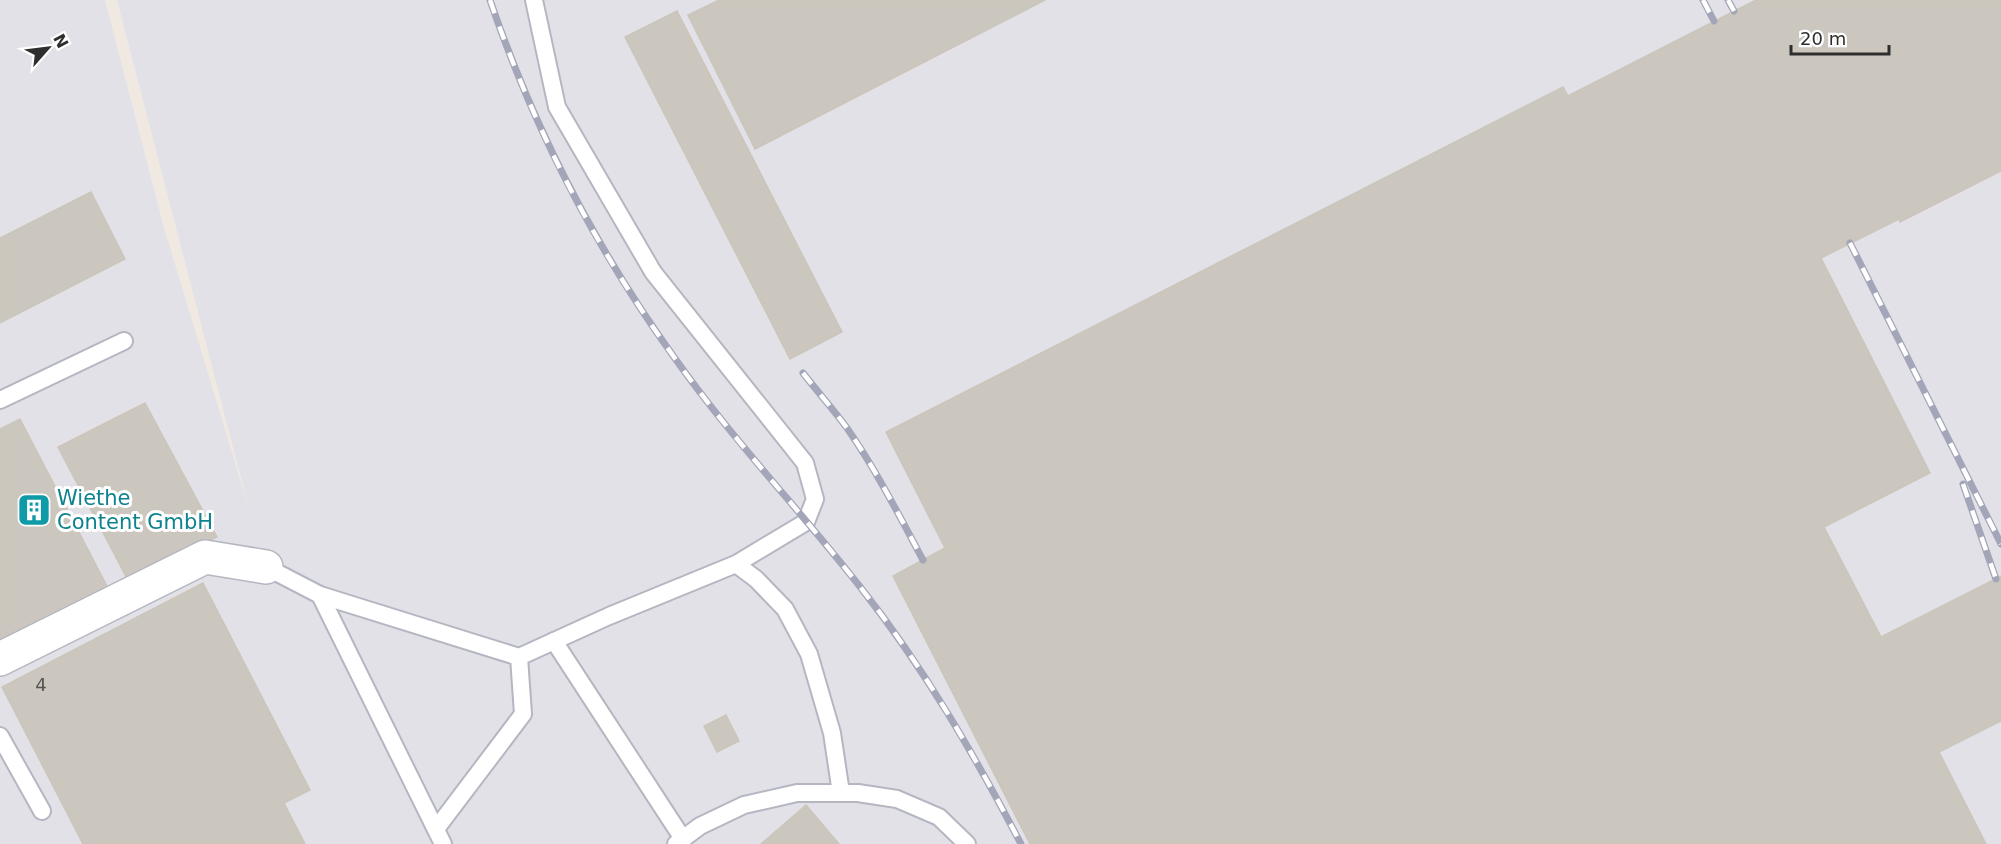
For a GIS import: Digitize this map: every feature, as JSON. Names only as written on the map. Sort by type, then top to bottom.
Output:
[{"type":"street","points":[[0,659],[205,557],[266,567]]},
{"type":"lane","points":[[266,567],[321,595],[519,657],[554,640],[736,564],[806,522],[815,499],[805,464],[653,272],[557,107],[534,0]]},
{"type":"lane","points":[[0,400],[124,341]]},
{"type":"lane","points":[[736,564],[756,579],[785,609],[809,654],[832,733],[841,793]]},
{"type":"lane","points":[[321,595],[440,837],[523,714],[519,657]]},
{"type":"lane","points":[[554,640],[680,841],[700,826],[744,805],[797,793],[858,793],[897,799],[939,817],[967,844]]},
{"type":"lane","points":[[0,736],[42,811]]},
{"type":"shaded area","points":[[0,0],[105,0],[164,228],[249,509],[117,0],[2001,0],[2001,844],[0,844]]},
{"type":"building","points":[[719,0],[1045,0],[755,149],[688,15]]},
{"type":"building","points":[[1756,0],[2001,0],[2001,171],[1900,222],[1899,219],[1821,258],[1930,473],[1824,527],[1881,637],[2001,576],[2001,721],[1939,752],[1986,844],[1030,844],[893,576],[945,548],[886,432],[1563,87],[1568,96]]},
{"type":"building","points":[[677,11],[842,332],[790,359],[625,37]]},
{"type":"building","points":[[91,192],[125,259],[0,323],[0,238]]},
{"type":"building","points":[[145,403],[217,537],[130,584],[58,447]]},
{"type":"building","name":"Wiethe Content GmbH","points":[[20,419],[110,592],[0,649],[0,429]]},
{"type":"building","points":[[203,583],[310,790],[284,803],[305,844],[83,844],[2,687]]},
{"type":"building","points":[[726,715],[739,741],[717,752],[704,726]]},
{"type":"building","points":[[806,805],[839,844],[761,844]]},
{"type":"railway","points":[[490,0],[507,48],[546,140],[592,229],[618,273],[696,387],[838,559],[906,649],[985,777],[1021,844]]},
{"type":"railway","points":[[1703,0],[1714,21]]},
{"type":"railway","points":[[1728,0],[1734,11]]},
{"type":"railway","points":[[1850,243],[2001,544]]},
{"type":"railway","points":[[803,373],[858,444],[923,560]]},
{"type":"railway","points":[[1963,484],[1996,579]]},
{"type":"place","name":"Wiethe Content GmbH","points":[[34,510]]}]
